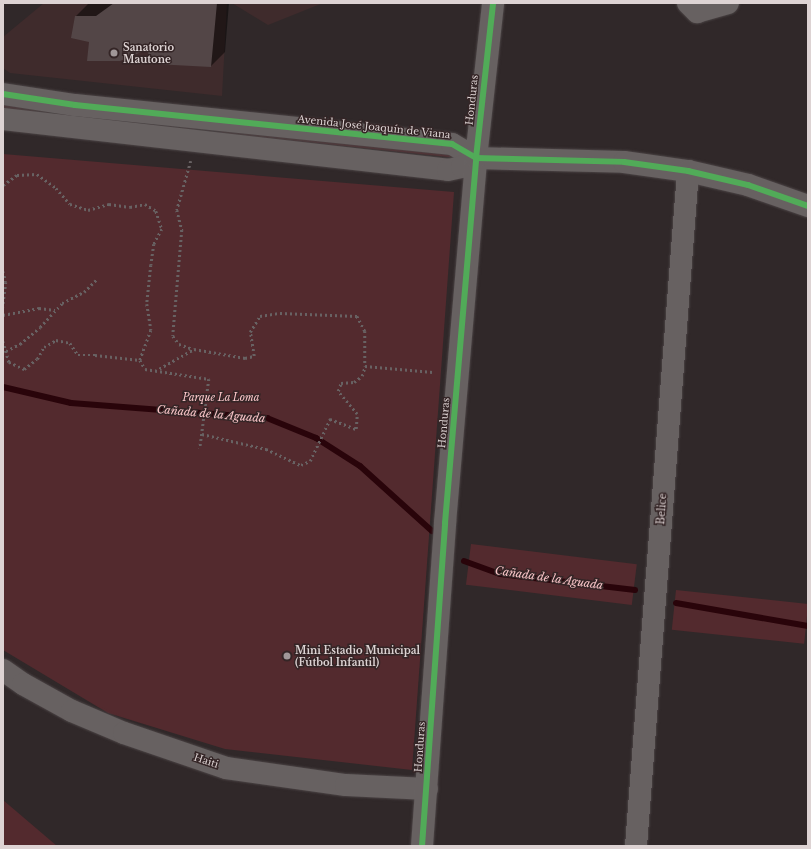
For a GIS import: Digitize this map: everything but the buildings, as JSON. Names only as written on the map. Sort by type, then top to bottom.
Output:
[{"type":"street","name":"Honduras","points":[[422,846],[445,524],[476,158],[493,3]]},
{"type":"street","points":[[688,3],[697,12],[728,3]]},
{"type":"street","name":"Avenida José Joaquín de Viana","points":[[3,94],[75,105],[452,144],[476,158],[624,162],[688,171],[806,199]]},
{"type":"street","points":[[3,119],[448,170],[462,167],[476,158]]},
{"type":"street","points":[[202,142],[210,119]]},
{"type":"street","name":"Belice","points":[[636,846],[688,171]]},
{"type":"street","name":"Haiti","points":[[3,670],[23,684],[72,711],[226,768],[346,785],[427,789]]},
{"type":"path","points":[[202,142],[177,210],[182,230],[173,336],[179,344],[194,349],[245,358],[254,356],[250,332],[260,316],[280,313],[357,316],[365,331],[365,366],[362,376],[354,382],[341,383],[338,391],[357,414],[356,429],[330,419],[310,461],[301,465],[266,449],[202,434]]},
{"type":"path","points":[[3,185],[17,175],[37,174],[56,188],[70,204],[88,210],[109,204],[130,207],[145,204],[156,211],[162,229],[154,244],[151,265],[147,304],[151,330],[140,360],[145,369],[209,379],[200,448]]},
{"type":"path","points":[[3,271],[6,282],[3,308]]},
{"type":"path","points":[[6,351],[20,344],[62,303],[84,292],[98,278]]},
{"type":"path","points":[[3,315],[39,308],[56,310]]},
{"type":"path","points":[[3,341],[9,362],[24,369],[37,359],[44,347],[56,340],[70,343],[78,356],[95,355],[140,360]]},
{"type":"path","points":[[155,371],[194,349]]},
{"type":"path","points":[[365,366],[433,372]]},
{"type":"shaded area","name":"Sanatorio Mautone","points":[[44,3],[227,3],[222,96],[10,73],[3,68],[3,37]]},
{"type":"shaded area","points":[[232,3],[323,3],[268,25]]},
{"type":"green space","points":[[3,101],[195,126],[196,130],[3,110]]},
{"type":"green space","points":[[220,131],[456,154],[458,158],[222,133]]},
{"type":"green space","name":"Parque La Loma","points":[[3,154],[454,192],[412,770],[225,749],[108,713],[3,650]]},
{"type":"green space","points":[[471,544],[637,564],[632,605],[466,585]]},
{"type":"green space","points":[[676,590],[808,604],[804,644],[672,630]]},
{"type":"green space","points":[[3,800],[57,846],[3,846]]},
{"type":"waterway","name":"Cañada de la Aguada","points":[[3,387],[71,403],[267,418],[316,438],[360,466],[432,531]]},
{"type":"waterway","name":"Cañada de la Aguada","points":[[464,561],[500,574],[635,590]]},
{"type":"waterway","name":"Cañada de la Aguada","points":[[676,603],[808,626]]},
{"type":"cycle path","points":[[422,846],[445,523],[476,158],[493,3]]},
{"type":"cycle path","points":[[3,94],[75,105],[452,144],[476,158],[624,162],[688,171],[748,185],[808,206]]},
{"type":"place","name":"Sanatorio Mautone","points":[[114,53]]},
{"type":"place","name":"Mini Estadio Municipal (Fútbol Infantil)","points":[[287,656]]}]
